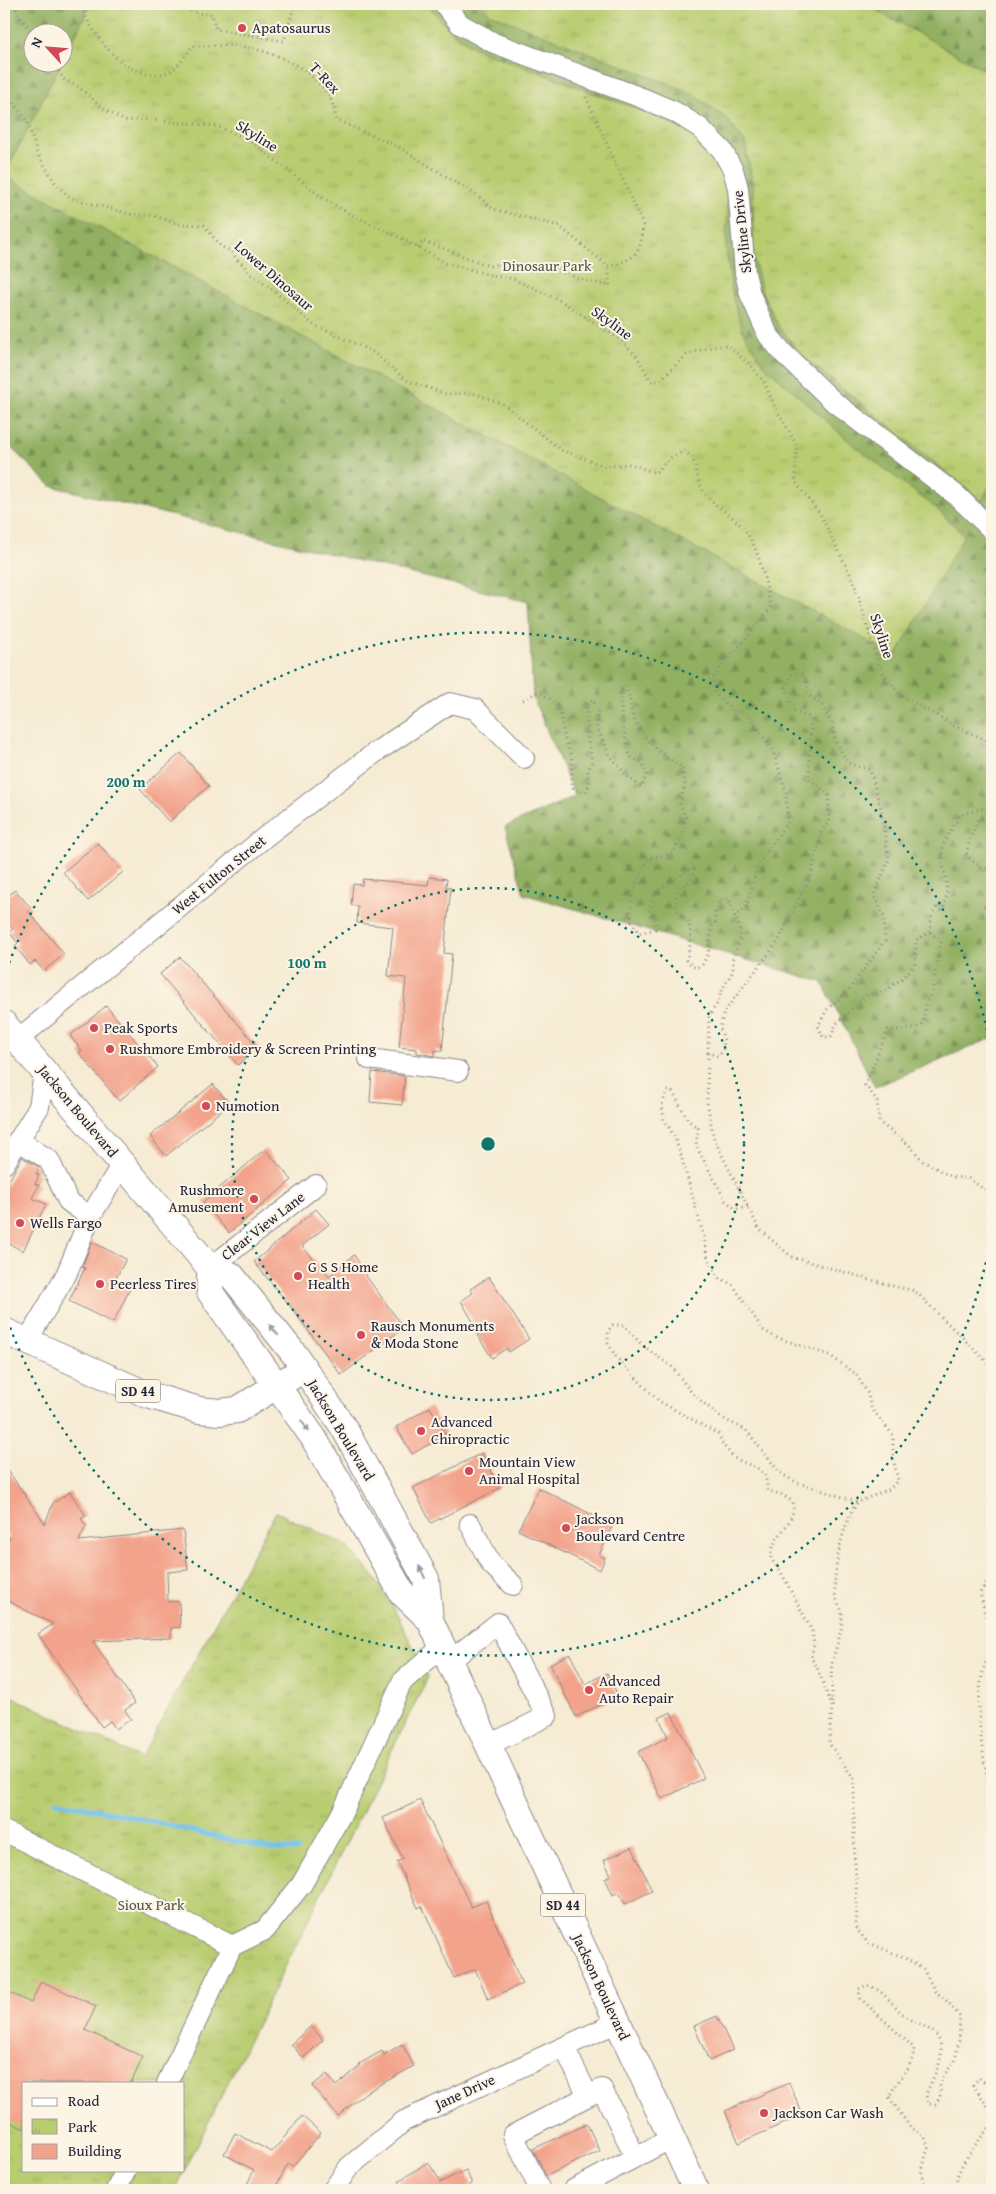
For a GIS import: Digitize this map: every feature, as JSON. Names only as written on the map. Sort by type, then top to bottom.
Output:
[{"type":"main road","name":"Jackson Boulevard","points":[[10,1032],[210,1268],[230,1275],[304,1368],[344,1428],[426,1579],[430,1620]]},
{"type":"main road","name":"Jackson Boulevard","points":[[210,1268],[210,1292],[312,1437],[402,1593],[430,1620],[696,2190]]},
{"type":"main road","name":"SD 44","points":[[4,1331],[148,1395],[199,1410],[220,1412],[237,1410],[277,1387],[304,1368]]},
{"type":"street","name":"Skyline Drive","points":[[444,4],[460,24],[488,40],[617,88],[674,112],[699,127],[722,150],[733,170],[738,188],[745,273],[750,294],[768,335],[783,353],[834,402],[956,495],[992,530]]},
{"type":"street","name":"West Fulton Street","points":[[10,1032],[376,752],[450,703],[475,709],[524,758]]},
{"type":"street","points":[[369,1059],[458,1071]]},
{"type":"street","points":[[4,1164],[39,1107],[44,1073]]},
{"type":"street","points":[[18,1140],[49,1160],[68,1201],[90,1217]]},
{"type":"street","points":[[27,1341],[66,1275],[90,1217],[122,1164]]},
{"type":"street","name":"Clear View Lane","points":[[210,1268],[316,1185]]},
{"type":"street","points":[[470,1524],[491,1564],[513,1585]]},
{"type":"street","points":[[167,2082],[232,1946],[265,1930],[302,1884],[343,1811],[402,1682],[446,1653],[498,1623],[547,1716],[489,1745]]},
{"type":"street","points":[[4,1831],[232,1946]]},
{"type":"street","name":"Jane Drive","points":[[333,2190],[349,2167],[404,2121],[618,2022]]},
{"type":"street","points":[[564,2047],[588,2096]]},
{"type":"street","points":[[540,2190],[513,2135],[602,2089],[635,2156]]},
{"type":"street","points":[[573,2190],[672,2138]]},
{"type":"street","points":[[116,2190],[125,2172]]},
{"type":"path","points":[[15,4],[18,15],[24,22]]},
{"type":"path","name":"T-Rex","points":[[78,4],[91,26],[115,58],[140,73],[157,75],[172,70],[192,46],[249,47],[286,59],[303,69],[320,86],[335,106],[336,120],[397,146],[478,196],[493,209],[559,226],[608,266]]},
{"type":"path","points":[[177,4],[192,12],[212,14],[216,29],[284,41],[295,4]]},
{"type":"path","name":"Skyline","points":[[59,72],[63,79],[79,87],[106,110],[125,121],[142,119],[217,126],[249,140],[330,202],[446,263],[494,276],[514,278],[561,301],[622,341],[637,357],[650,381],[659,381],[688,354],[707,348],[727,345],[748,363],[764,382],[774,405],[797,445],[795,482],[819,512],[854,582],[878,666],[898,693],[956,727],[992,742]]},
{"type":"path","points":[[418,248],[423,241],[490,266],[507,262],[553,268],[586,281],[610,286],[608,266],[624,263],[636,255],[641,243],[643,224],[586,98],[582,76]]},
{"type":"path","name":"Lower Dinosaur","points":[[4,91],[27,121],[37,153],[57,186],[71,198],[133,216],[154,215],[178,224],[204,225],[221,247],[232,250],[248,272],[273,290],[312,324],[372,352],[406,380],[446,394],[473,393],[503,404],[561,450],[604,466],[630,464],[655,473],[670,458],[684,451],[693,458],[697,477],[707,496],[729,513],[747,533],[760,562],[771,607],[714,677],[715,693],[733,712],[748,714],[773,752],[786,792],[788,821],[758,865],[746,907],[734,918]]},
{"type":"path","points":[[708,1053],[718,1056],[723,1051],[724,1040],[720,1028],[724,1012],[779,940],[811,875],[822,831],[829,823],[829,795],[809,778],[811,718],[793,710],[786,687],[791,674],[803,674],[811,697],[821,704],[832,723],[836,743],[848,763],[870,770],[880,805],[889,858],[874,896],[884,917],[885,941],[849,990],[828,1008],[818,1026],[823,1037],[831,1037],[836,1024],[867,995],[885,990],[905,976],[915,964],[916,940],[930,932]]},
{"type":"path","points":[[523,700],[538,692],[552,698],[561,711],[565,741],[572,758],[570,780],[574,790],[586,792],[589,784],[588,771],[592,762],[588,739],[586,705],[589,701],[593,700],[598,710],[596,728],[610,756],[630,779],[642,788],[647,772],[642,764],[630,756],[624,735],[620,709],[621,691],[625,686],[629,693],[631,710],[638,729],[666,758],[682,767],[685,783],[680,804],[686,818],[681,838],[673,853],[649,858],[638,878],[632,902],[631,921],[640,933],[655,929],[655,920],[649,913],[653,896],[664,884],[680,876],[688,869],[694,869],[692,880],[678,889],[675,906],[681,916],[689,922],[692,933],[690,950],[686,960],[695,968],[702,965],[708,954],[712,925],[715,923],[716,905],[721,899],[728,898],[734,918],[740,928],[740,939],[733,959],[733,971],[709,1016],[707,1102],[714,1140],[759,1229],[792,1257],[916,1291],[992,1367]]},
{"type":"path","points":[[930,932],[932,915],[938,905],[942,911],[947,900],[948,888],[942,848],[961,815],[992,805]]},
{"type":"path","points":[[992,816],[979,819],[970,840],[967,854],[972,862],[984,869],[992,870]]},
{"type":"path","points":[[992,899],[984,907],[987,911],[992,911]]},
{"type":"path","points":[[930,932],[940,941],[932,991],[925,1006],[923,1023],[914,1029],[888,1030],[865,1085],[877,1100],[879,1122],[909,1145],[923,1161],[952,1177],[968,1178],[992,1195]]},
{"type":"path","points":[[748,1207],[736,1209],[726,1201],[696,1146],[698,1128],[688,1120],[672,1091],[667,1091],[662,1105],[664,1118],[680,1152],[708,1255],[718,1277],[733,1285],[763,1330],[775,1337],[829,1355],[856,1374],[868,1394],[871,1408],[893,1435],[893,1458],[898,1480],[890,1490],[858,1502],[851,1510],[843,1531],[835,1594],[842,1614],[841,1628],[832,1665],[832,1706],[829,1743],[854,1779],[856,1928],[868,1942],[905,1958],[923,1969],[936,1991],[948,2002],[960,2018],[959,2040],[955,2061],[944,2075],[940,2085],[941,2094],[936,2104],[928,2104],[926,2095],[941,2060],[940,2046],[935,2034],[906,2017],[875,1988],[867,1985],[859,1989],[860,1998],[914,2048],[914,2058],[909,2068],[894,2086],[890,2097],[910,2126],[925,2137],[928,2148],[921,2174],[929,2190]]},
{"type":"path","points":[[832,1706],[812,1658],[814,1645],[812,1631],[780,1570],[771,1559],[773,1547],[791,1520],[794,1510],[793,1502],[781,1494],[768,1491],[765,1475],[759,1469],[734,1458],[724,1446],[718,1434],[659,1401],[616,1357],[608,1344],[608,1331],[613,1325],[624,1325],[642,1345],[672,1367],[692,1394],[720,1417],[746,1430],[780,1473],[796,1482],[858,1502]]},
{"type":"path","points":[[991,1578],[992,1583]]},
{"type":"path","points":[[991,1578],[980,1593],[992,1640]]},
{"type":"path","points":[[992,1650],[986,1659],[980,1683],[982,1758],[992,1797]]},
{"type":"path","points":[[992,1860],[989,1892],[990,1917],[992,1919]]},
{"type":"path","points":[[992,2088],[979,2078],[973,2085],[992,2113]]},
{"type":"path","points":[[957,2190],[955,2184],[960,2168],[992,2123]]},
{"type":"green space","points":[[4,4],[992,4],[992,1038],[875,1087],[822,982],[524,894],[505,827],[575,796],[533,698],[528,602],[51,486],[4,441]]},
{"type":"green space","name":"Dinosaur Park","points":[[91,4],[427,4],[454,34],[474,48],[637,109],[683,129],[715,147],[726,169],[728,199],[726,248],[733,299],[744,334],[764,365],[851,443],[936,508],[964,535],[896,656],[4,176],[57,72],[72,72],[72,42]]},
{"type":"green space","points":[[480,4],[865,4],[992,74],[992,481],[982,501],[805,358],[779,327],[762,292],[753,255],[753,185],[745,143],[727,119],[692,93],[491,14]]},
{"type":"green space","name":"Sioux Park","points":[[276,1512],[344,1544],[371,1573],[390,1601],[428,1677],[185,2170],[185,2082],[22,2082],[22,2172],[184,2172],[175,2190],[4,2190],[4,1693],[141,1758]]},
{"type":"building","points":[[181,753],[209,786],[169,822],[140,789]]},
{"type":"building","points":[[98,843],[123,872],[88,901],[63,872]]},
{"type":"building","points":[[429,877],[447,879],[446,887],[451,888],[444,953],[452,954],[442,1051],[435,1050],[435,1056],[417,1053],[417,1049],[399,1047],[406,978],[388,976],[393,927],[357,923],[358,906],[351,905],[353,884],[362,885],[363,879],[428,885]]},
{"type":"building","points":[[15,890],[31,908],[28,911],[64,954],[44,971],[35,961],[30,965],[15,946],[18,943],[9,932],[13,929],[4,918],[4,899]]},
{"type":"building","points":[[180,957],[258,1047],[238,1065],[160,974]]},
{"type":"building","points":[[106,1006],[158,1067],[119,1101],[79,1053],[82,1051],[70,1036]]},
{"type":"building","points":[[372,1072],[405,1076],[402,1105],[370,1102]]},
{"type":"building","points":[[213,1084],[229,1104],[166,1156],[150,1136]]},
{"type":"building","points":[[265,1149],[292,1180],[229,1233],[203,1202]]},
{"type":"building","name":"Wells Fargo","points":[[22,1157],[39,1167],[36,1174],[39,1175],[35,1184],[39,1185],[32,1198],[46,1204],[23,1251],[4,1241],[4,1190]]},
{"type":"building","points":[[316,1209],[329,1224],[302,1246],[329,1276],[354,1255],[366,1276],[404,1328],[341,1375],[291,1307],[254,1262]]},
{"type":"building","name":"Peerless Tires","points":[[92,1242],[126,1259],[115,1280],[131,1287],[113,1323],[69,1301],[85,1268],[82,1267]]},
{"type":"building","points":[[489,1277],[529,1339],[509,1352],[507,1348],[492,1358],[472,1327],[475,1325],[461,1301],[473,1293],[470,1289]]},
{"type":"building","name":"Advanced Chiropractic","points":[[430,1407],[446,1435],[412,1454],[396,1427]]},
{"type":"building","name":"Mountain View Animal Hospital","points":[[482,1453],[500,1488],[431,1523],[413,1488]]},
{"type":"building","points":[[4,1465],[45,1524],[53,1503],[70,1492],[86,1516],[81,1519],[86,1526],[79,1541],[183,1530],[188,1570],[167,1572],[168,1602],[179,1601],[180,1627],[171,1628],[171,1638],[93,1641],[135,1703],[125,1710],[131,1719],[116,1729],[110,1721],[102,1727],[38,1634],[53,1624],[4,1599],[4,1542],[10,1538],[4,1529]]},
{"type":"building","name":"Jackson Boulevard Centre","points":[[539,1488],[613,1525],[599,1555],[605,1558],[600,1570],[518,1530]]},
{"type":"building","name":"Advanced Auto Repair","points":[[570,1654],[585,1684],[607,1673],[618,1696],[576,1717],[550,1664]]},
{"type":"building","points":[[671,1712],[704,1778],[662,1799],[638,1752],[668,1737],[659,1718]]},
{"type":"building","points":[[420,1800],[471,1907],[486,1901],[522,1984],[488,1999],[475,1969],[454,1978],[422,1906],[418,1908],[397,1862],[403,1859],[383,1818]]},
{"type":"building","points":[[632,1847],[652,1891],[625,1904],[619,1892],[613,1895],[605,1878],[611,1875],[604,1860]]},
{"type":"building","points":[[41,1981],[96,2006],[85,2030],[143,2057],[131,2082],[22,2082],[22,2128],[4,2119],[4,1990],[31,2003]]},
{"type":"building","points":[[717,2016],[733,2050],[709,2061],[694,2026]]},
{"type":"building","points":[[311,2026],[323,2040],[303,2058],[291,2044]]},
{"type":"building","points":[[402,2044],[414,2066],[365,2093],[338,2116],[312,2086],[327,2074],[336,2086],[360,2066],[359,2064],[382,2051],[384,2055]]},
{"type":"building","name":"Jackson Car Wash","points":[[789,2083],[803,2115],[739,2143],[725,2111]]},
{"type":"building","points":[[302,2116],[321,2133],[292,2167],[288,2164],[274,2190],[244,2190],[254,2170],[224,2154],[235,2133],[272,2152]]},
{"type":"building","points":[[587,2124],[600,2151],[546,2176],[533,2149]]},
{"type":"building","points":[[428,2162],[441,2182],[439,2183],[466,2170],[472,2184],[468,2186],[470,2190],[405,2190],[399,2181]]},
{"type":"waterway","points":[[56,1801],[269,1849],[298,1850]]},
{"type":"place","name":"Apatosaurus","points":[[242,28]]},
{"type":"place","name":"Peak Sports","points":[[94,1028]]},
{"type":"place","name":"Rushmore Embroidery & Screen Printing","points":[[110,1049]]},
{"type":"place","name":"Numotion","points":[[206,1106]]},
{"type":"place","name":"Rushmore Amusement","points":[[254,1199]]},
{"type":"place","name":"Wells Fargo","points":[[20,1223]]},
{"type":"place","name":"G S S Home Health","points":[[298,1276]]},
{"type":"place","name":"Peerless Tires","points":[[100,1284]]},
{"type":"place","name":"Rausch Monuments & Moda Stone","points":[[361,1335]]},
{"type":"place","name":"Advanced Chiropractic","points":[[421,1431]]},
{"type":"place","name":"Mountain View Animal Hospital","points":[[469,1471]]},
{"type":"place","name":"Jackson Boulevard Centre","points":[[566,1528]]},
{"type":"place","name":"Advanced Auto Repair","points":[[589,1690]]},
{"type":"place","name":"Jackson Car Wash","points":[[764,2113]]}]
